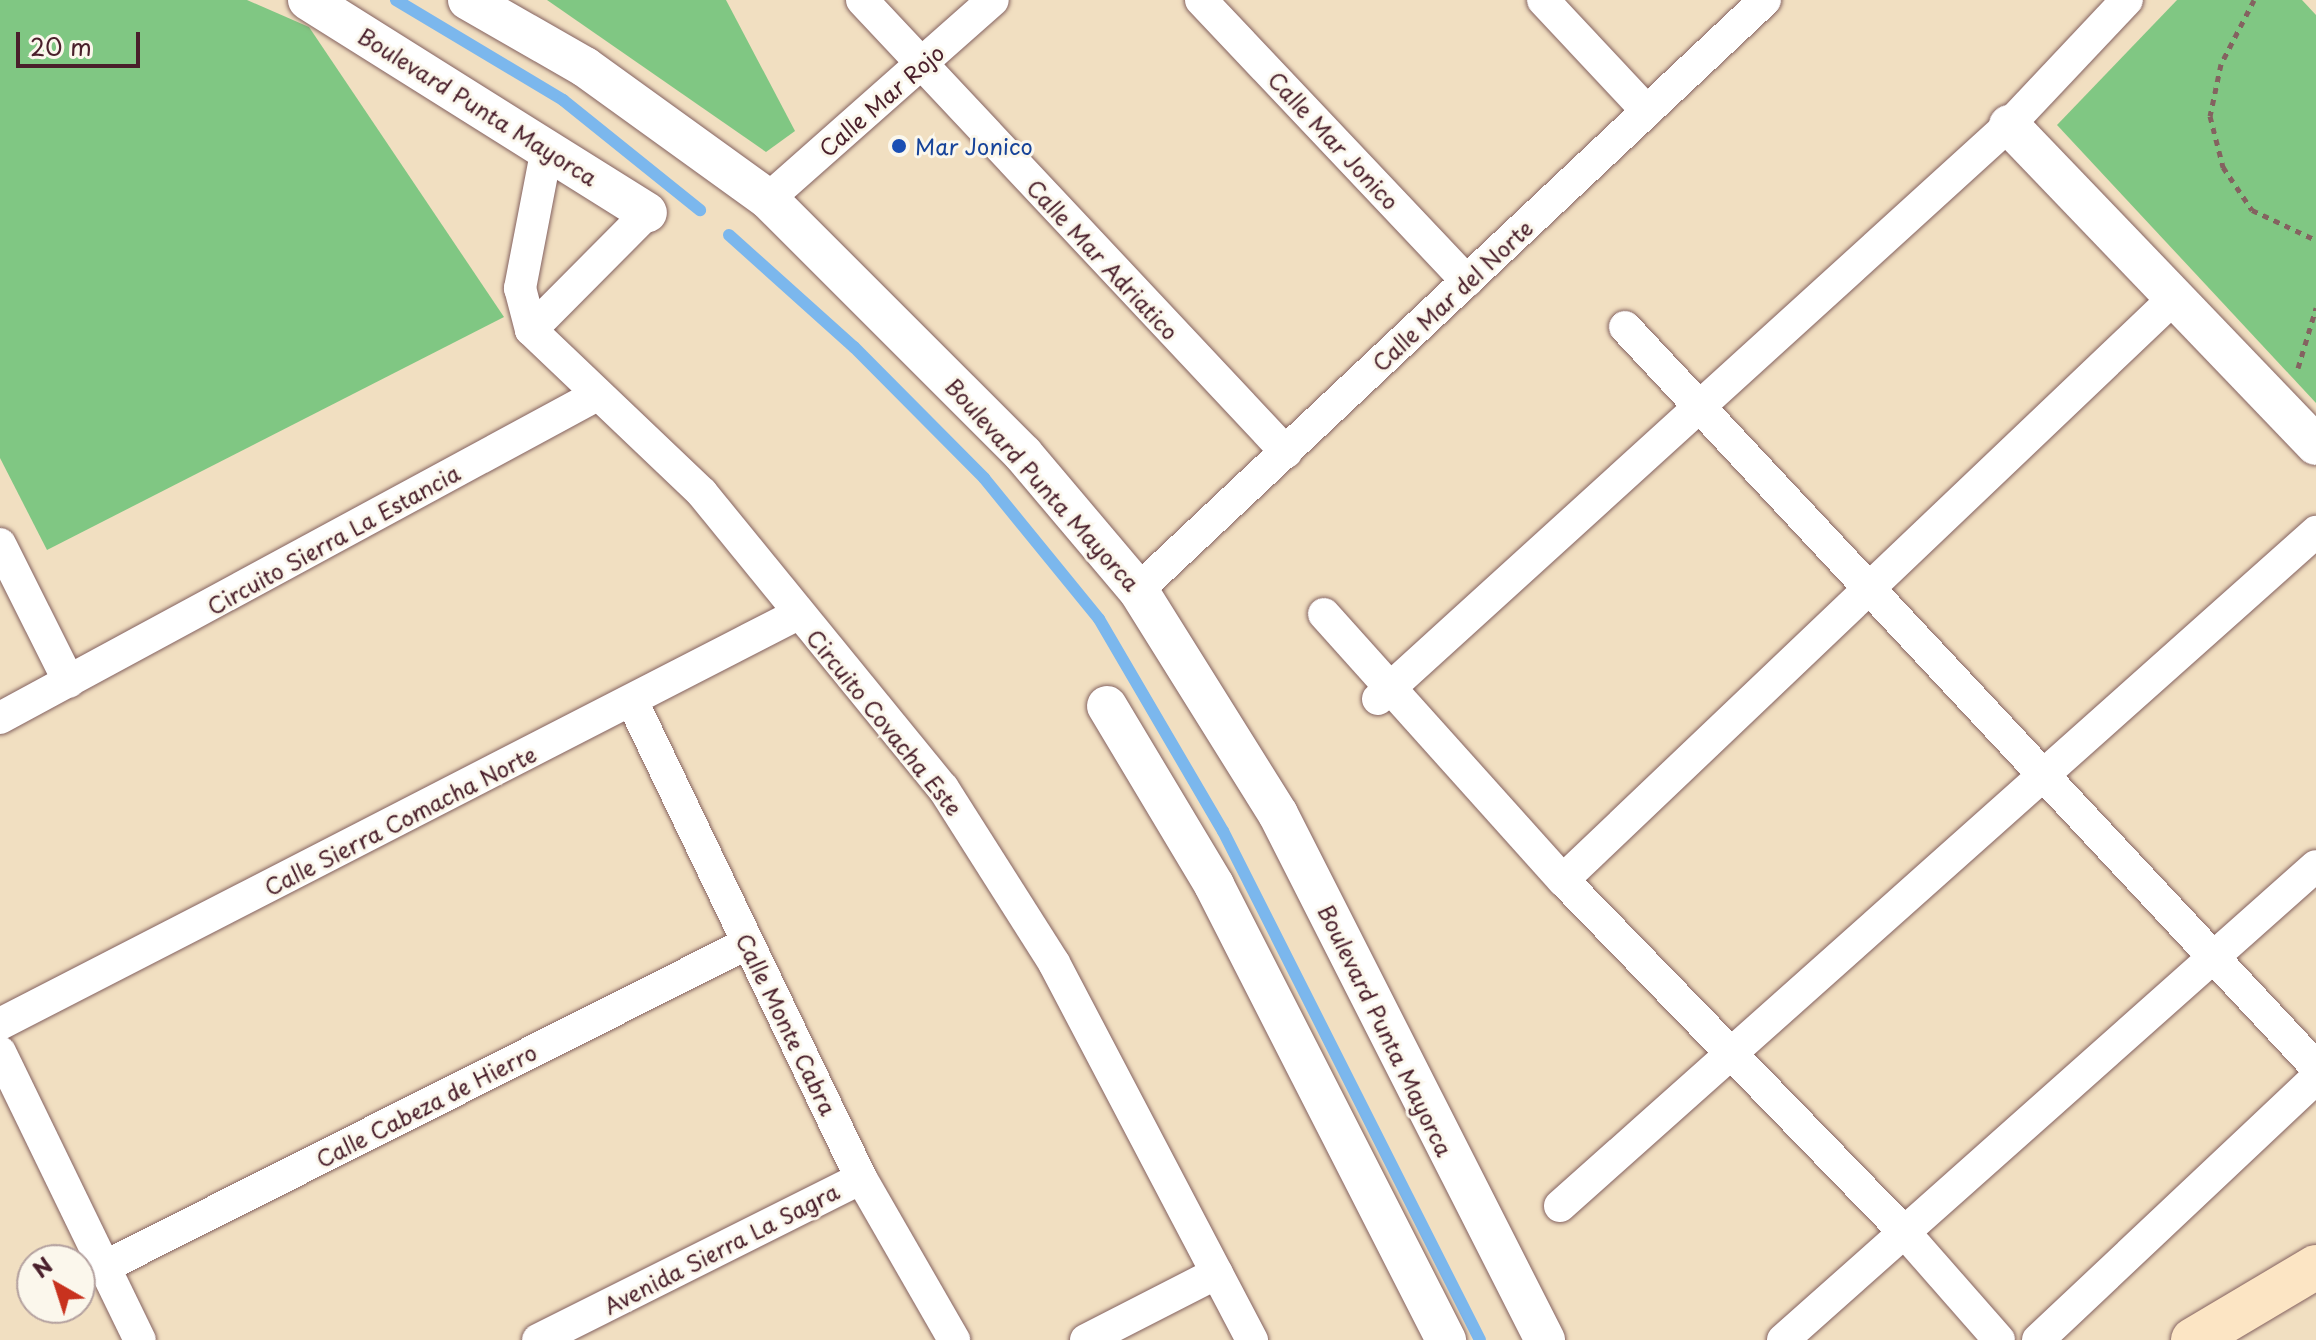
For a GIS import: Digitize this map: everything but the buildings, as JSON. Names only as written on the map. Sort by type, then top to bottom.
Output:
[{"type":"main road","points":[[2193,1340],[2316,1267]]},
{"type":"street","name":"Boulevard Punta Mayorca","points":[[308,0],[647,213]]},
{"type":"street","name":"Boulevard Punta Mayorca","points":[[468,0],[585,67],[768,199],[1023,454],[1138,590],[1278,814],[1545,1340]]},
{"type":"street","name":"Calle Mar Adriatico","points":[[862,0],[1286,452]]},
{"type":"street","name":"Calle Mar Rojo","points":[[768,199],[993,0]]},
{"type":"street","name":"Calle Mar Jonico","points":[[1201,0],[1467,281]]},
{"type":"street","points":[[1543,0],[1647,111]]},
{"type":"street","name":"Calle Mar del Norte","points":[[1138,590],[1765,0]]},
{"type":"street","points":[[1384,694],[2009,125],[2127,0]]},
{"type":"street","points":[[2009,125],[2316,445]]},
{"type":"street","points":[[531,330],[520,288],[547,148]]},
{"type":"street","points":[[531,330],[647,213]]},
{"type":"street","points":[[1563,880],[1873,590],[2174,298]]},
{"type":"street","points":[[1625,327],[2043,776],[2216,956],[2316,1067]]},
{"type":"street","name":"Circuito Covacha Este","points":[[531,330],[702,493],[943,788],[1054,963],[1252,1340]]},
{"type":"street","name":"Circuito Sierra La Estancia","points":[[0,718],[597,395]]},
{"type":"street","points":[[1560,1206],[2316,532]]},
{"type":"street","points":[[0,544],[69,682]]},
{"type":"street","name":"Calle Sierra Comacha Norte","points":[[0,1024],[798,614]]},
{"type":"street","points":[[1324,614],[1384,694],[1906,1234],[1999,1340]]},
{"type":"street","name":"Calle Monte Cabra","points":[[632,701],[861,1178],[954,1340]]},
{"type":"street","points":[[1107,706],[1214,885],[1446,1340]]},
{"type":"street","points":[[1783,1340],[1906,1234],[2316,866]]},
{"type":"street","name":"Calle Cabeza de Hierro","points":[[104,1267],[748,943]]},
{"type":"street","points":[[0,1052],[140,1340]]},
{"type":"street","points":[[2038,1340],[2316,1078]]},
{"type":"street","name":"Avenida Sierra La Sagra","points":[[538,1340],[861,1178]]},
{"type":"street","points":[[1086,1340],[1217,1273]]},
{"type":"path","points":[[2254,0],[2221,64],[2210,116],[2223,167],[2252,210],[2316,240]]},
{"type":"path","points":[[2298,369],[2316,308]]},
{"type":"green space","points":[[0,0],[247,0],[309,27],[504,317],[47,550],[0,458]]},
{"type":"green space","points":[[547,0],[726,0],[795,131],[766,152]]},
{"type":"green space","points":[[2177,0],[2302,0],[2316,15],[2316,403],[2057,125]]},
{"type":"waterway","points":[[396,0],[563,100],[700,210]]},
{"type":"waterway","points":[[729,235],[854,347],[984,478],[1099,619],[1223,831],[1480,1340]]},
{"type":"place","name":"Mar Jonico","points":[[899,146]]}]
